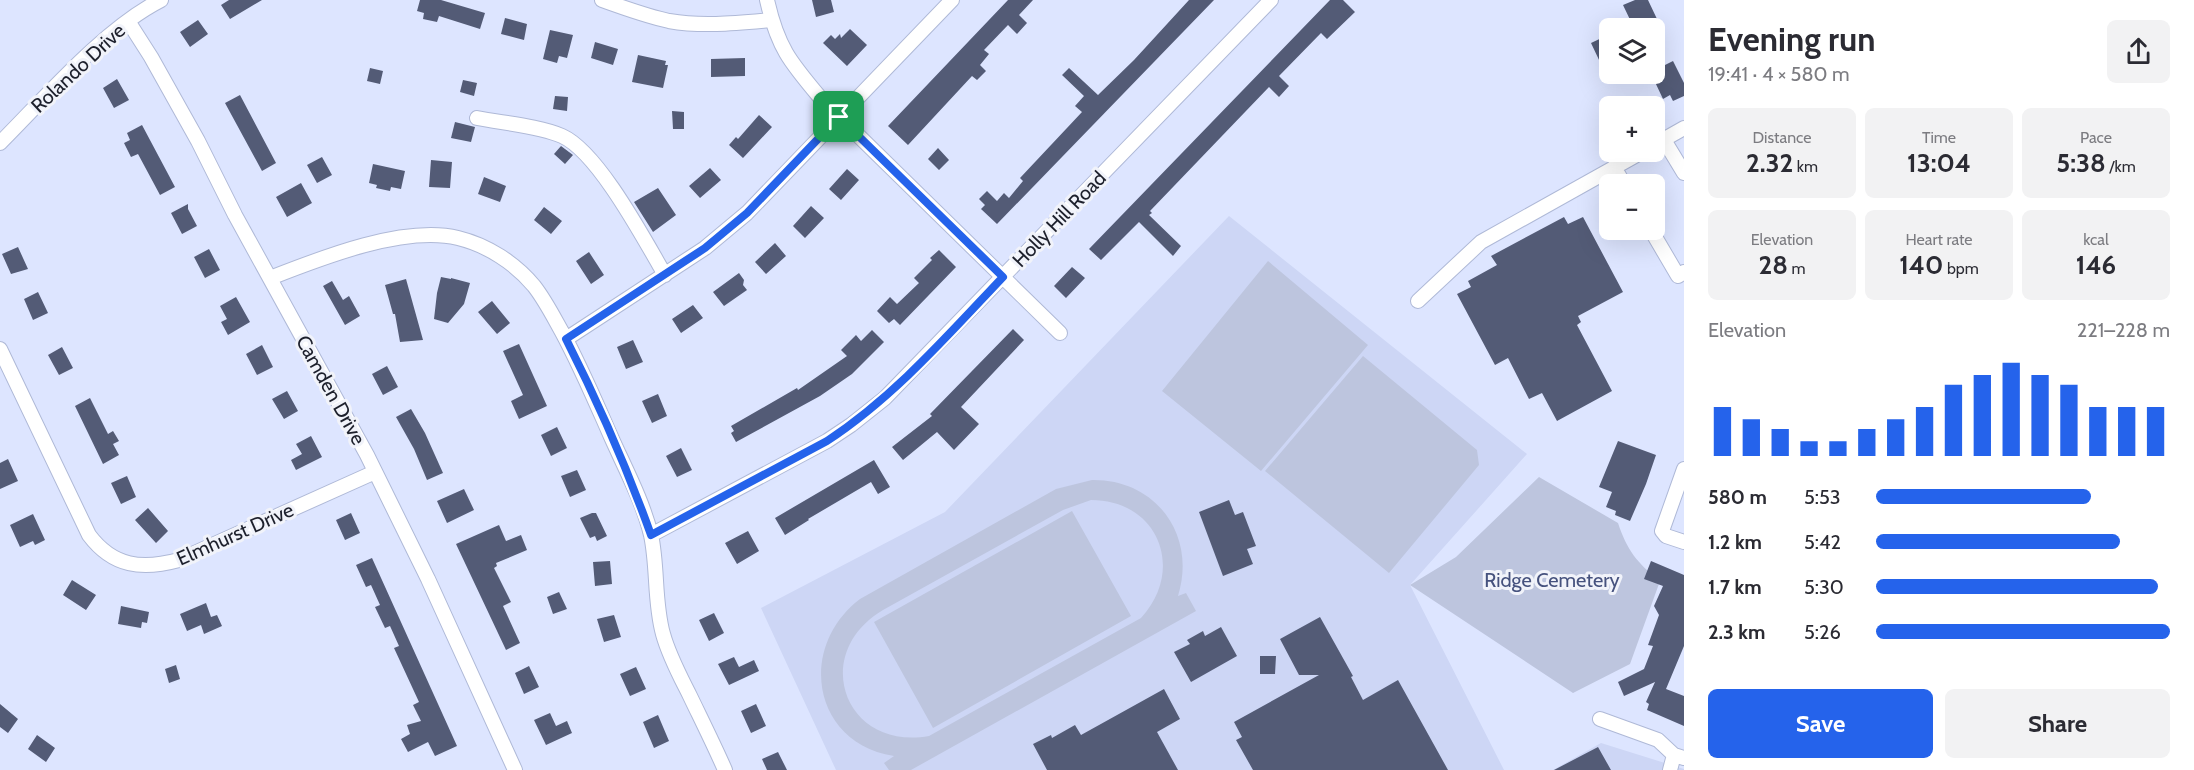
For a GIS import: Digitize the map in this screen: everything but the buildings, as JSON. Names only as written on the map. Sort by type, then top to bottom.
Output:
[{"type":"street","name":"Rolando Drive","points":[[0,143],[61,82],[128,21],[161,0]]},
{"type":"street","points":[[602,0],[639,13],[687,23],[722,24],[772,20]]},
{"type":"street","points":[[767,0],[778,40],[790,62],[839,117],[1060,333]]},
{"type":"street","points":[[566,339],[705,248],[747,213],[952,0]]},
{"type":"street","name":"Holly Hill Road","points":[[651,535],[827,441],[885,398],[1272,0]]},
{"type":"street","name":"Camden Drive","points":[[128,21],[174,99],[375,471],[428,579],[515,770]]},
{"type":"street","points":[[477,118],[553,133],[577,144],[602,174],[665,275]]},
{"type":"street","points":[[1665,139],[1684,128]]},
{"type":"street","points":[[1665,149],[1684,173]]},
{"type":"street","points":[[1418,301],[1481,242],[1623,162]]},
{"type":"street","points":[[1614,167],[1618,174]]},
{"type":"street","points":[[270,278],[313,261],[376,243],[419,236],[459,238],[483,247],[516,268],[533,285],[547,304],[586,379],[635,490],[651,535],[656,601],[663,636],[725,770]]},
{"type":"street","points":[[1657,240],[1678,276],[1684,272]]},
{"type":"street","name":"Elmhurst Drive","points":[[0,349],[89,535],[108,556],[128,563],[154,565],[179,560],[375,471]]},
{"type":"street","points":[[1684,469],[1662,531],[1666,536],[1684,542]]},
{"type":"street","points":[[1600,719],[1658,740],[1679,757],[1670,770]]},
{"type":"shaded area","points":[[1229,216],[1527,454],[1410,585],[1504,770],[836,770],[761,608],[945,512]]},
{"type":"shaded area","points":[[1601,743],[1684,769],[1684,770],[1553,770]]},
{"type":"green space","points":[[1268,261],[1368,345],[1261,471],[1162,391]]},
{"type":"green space","points":[[1363,356],[1477,450],[1479,465],[1389,573],[1265,471]]},
{"type":"green space","name":"Ridge Cemetery","points":[[1539,477],[1618,523],[1634,555],[1660,581],[1630,664],[1573,693],[1410,585],[1456,557]]},
{"type":"green space","points":[[1092,480],[1115,482],[1135,489],[1152,500],[1166,515],[1176,532],[1182,552],[1182,573],[1178,596],[1186,593],[1196,611],[911,770],[889,770],[884,763],[894,756],[866,747],[845,733],[831,713],[823,691],[821,666],[827,642],[840,619],[860,599],[1056,489]],"holes":[[[1091,500],[1114,503],[1133,512],[1148,524],[1158,541],[1163,559],[1162,579],[1155,599],[1141,618],[929,736],[900,737],[876,729],[858,714],[847,695],[843,673],[847,650],[860,629],[883,610],[1063,510]]]},
{"type":"green space","points":[[1072,511],[1131,616],[933,728],[874,622]]},
{"type":"route","points":[[839,117],[1003,277],[885,398],[851,425],[827,441],[651,535],[635,490],[566,339],[705,248],[774,187],[839,117]]}]
